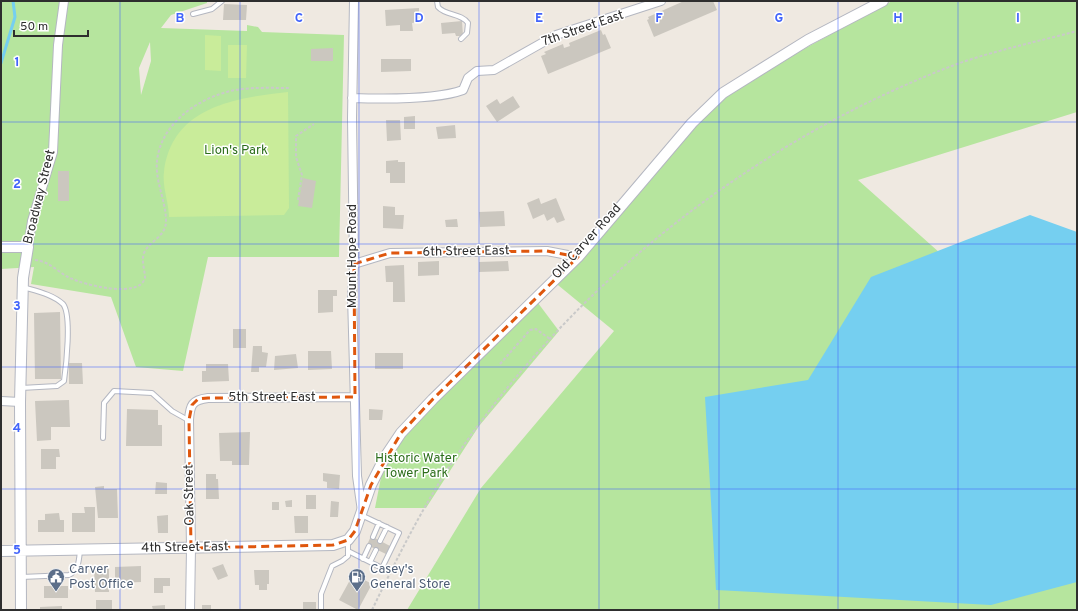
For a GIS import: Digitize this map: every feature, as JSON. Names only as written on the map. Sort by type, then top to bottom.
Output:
[{"type":"street","name":"Broadway Street","points":[[21,610],[20,388],[23,287],[32,221],[53,152],[58,45],[64,1]]},
{"type":"street","name":"Mount Hope Road","points":[[354,1],[352,98],[354,264],[352,296],[357,476],[362,513]]},
{"type":"street","name":"7th Street East","points":[[352,98],[436,96],[455,93],[463,90],[468,78],[477,71],[494,70],[556,36],[661,1]]},
{"type":"street","name":"Old Carver Road","points":[[348,540],[355,531],[371,485],[385,457],[401,433],[438,394],[578,257],[692,123],[723,93],[808,40],[884,1]]},
{"type":"street","points":[[1,246],[28,247]]},
{"type":"street","name":"6th Street East","points":[[354,264],[390,253],[547,251],[578,257]]},
{"type":"street","name":"5th Street East","points":[[192,405],[198,399],[208,398],[355,397]]},
{"type":"street","points":[[1,401],[20,402]]},
{"type":"street","name":"Oak Street","points":[[190,610],[192,548],[189,420],[192,405]]},
{"type":"street","name":"4th Street East","points":[[1,550],[334,546],[348,540]]},
{"type":"lane","points":[[193,14],[212,9],[222,1]]},
{"type":"lane","points":[[437,1],[438,7],[441,11],[463,18],[468,23],[468,33],[461,39]]},
{"type":"lane","points":[[20,388],[58,386],[64,381],[68,321],[64,305],[51,296],[23,287]]},
{"type":"lane","points":[[103,438],[104,403],[114,391],[152,393],[172,411],[189,420]]},
{"type":"lane","points":[[348,551],[382,568],[399,533],[362,513]]},
{"type":"lane","points":[[373,537],[379,523]]},
{"type":"lane","points":[[380,541],[387,527]]},
{"type":"lane","points":[[321,610],[321,594],[332,566],[348,556],[348,540]]},
{"type":"lane","points":[[363,559],[369,546]]},
{"type":"lane","points":[[21,577],[68,575],[74,573],[79,564],[80,550]]},
{"type":"lane","points":[[370,562],[376,550]]},
{"type":"path","points":[[372,610],[403,547],[432,495],[460,452],[526,365],[593,293],[657,237],[705,200],[766,160],[824,126],[894,91],[951,66],[1077,31]]},
{"type":"path","points":[[39,260],[71,279],[81,282],[114,289],[129,289],[138,286],[145,278],[143,255],[161,235],[166,222],[157,172],[160,149],[167,131],[192,108],[216,95],[252,88],[290,88]]},
{"type":"path","points":[[298,200],[302,175],[296,157],[296,136],[314,124]]},
{"type":"path","points":[[500,364],[530,330],[536,329],[550,339]]},
{"type":"highlighted area","points":[[547,251],[578,257],[433,399],[401,433],[371,485],[355,531],[348,540],[333,545],[191,548],[189,420],[192,405],[198,399],[208,398],[355,397],[354,264],[390,253]]},
{"type":"green space","name":"Lion's Park","points":[[1,1],[207,1],[207,3],[171,15],[161,28],[247,31],[247,25],[258,27],[262,32],[344,35],[339,257],[208,257],[183,371],[136,367],[111,297],[31,284],[34,267],[1,269]],"holes":[[[150,42],[151,61],[141,95],[139,68]]]},
{"type":"green space","points":[[892,1],[1077,1],[1077,112],[858,180],[1077,375],[1077,610],[407,610],[481,488],[614,331],[553,281],[723,93]]},
{"type":"green space","points":[[205,35],[221,36],[221,71],[205,70]]},
{"type":"green space","points":[[228,45],[247,45],[246,78],[228,78]]},
{"type":"green space","points":[[288,92],[289,208],[284,215],[169,217],[164,183],[164,172],[169,150],[179,133],[193,120],[209,110],[227,103],[267,94]]},
{"type":"green space","name":"Historic Water Tower Park","points":[[535,299],[559,331],[479,426],[426,508],[375,508],[385,457]]},
{"type":"water","points":[[1030,215],[1077,232],[1077,582],[991,605],[716,590],[705,397],[808,380],[871,277]]},
{"type":"building","points":[[684,1],[713,1],[717,10],[654,37],[647,20],[649,19],[648,17]]},
{"type":"building","points":[[224,4],[247,5],[246,20],[223,20]]},
{"type":"building","points":[[419,8],[419,22],[412,23],[413,31],[400,31],[400,25],[386,26],[385,10]]},
{"type":"building","points":[[462,21],[463,36],[456,36],[455,33],[442,34],[441,23]]},
{"type":"building","points":[[601,30],[603,35],[605,34],[611,48],[548,74],[541,56],[546,54],[544,52],[563,44],[564,48],[570,46],[569,43]]},
{"type":"building","points":[[333,48],[333,61],[311,61],[311,49]]},
{"type":"building","points":[[381,59],[411,59],[411,71],[381,72]]},
{"type":"building","points":[[513,96],[520,107],[497,122],[486,106],[497,99],[500,104]]},
{"type":"building","points":[[415,116],[415,129],[404,129],[404,117]]},
{"type":"building","points":[[386,120],[400,120],[401,140],[387,141]]},
{"type":"building","points":[[455,125],[456,138],[438,139],[436,127]]},
{"type":"building","points":[[398,160],[398,162],[405,162],[405,183],[390,183],[390,173],[386,173],[386,161]]},
{"type":"building","points":[[58,171],[69,171],[69,201],[58,201]]},
{"type":"building","points":[[303,178],[316,181],[312,208],[298,206]]},
{"type":"building","points":[[539,198],[541,204],[556,198],[565,220],[557,223],[554,217],[547,221],[544,214],[533,219],[527,203]]},
{"type":"building","points":[[383,206],[395,207],[395,215],[404,215],[403,229],[383,228]]},
{"type":"building","points":[[504,211],[505,226],[480,227],[479,212]]},
{"type":"building","points":[[457,219],[458,227],[446,227],[445,220]]},
{"type":"building","points":[[439,261],[439,275],[418,276],[418,262]]},
{"type":"building","points":[[508,261],[509,271],[479,272],[479,262]]},
{"type":"building","points":[[404,265],[405,302],[393,302],[393,282],[386,282],[385,266]]},
{"type":"building","points":[[318,290],[337,290],[337,296],[333,296],[333,312],[318,313]]},
{"type":"building","points":[[60,312],[61,379],[35,379],[34,313]]},
{"type":"building","points":[[233,329],[246,329],[246,348],[233,348]]},
{"type":"building","points":[[253,346],[262,346],[262,352],[268,353],[266,367],[259,367],[259,372],[251,372]]},
{"type":"building","points":[[308,351],[331,351],[332,369],[308,370]]},
{"type":"building","points":[[375,353],[403,353],[403,369],[375,369]]},
{"type":"building","points":[[296,354],[298,368],[274,370],[275,356]]},
{"type":"building","points":[[69,363],[82,363],[83,384],[69,384]]},
{"type":"building","points":[[206,364],[228,364],[229,381],[202,382],[202,371],[206,371]]},
{"type":"building","points":[[69,400],[70,427],[51,427],[51,440],[37,441],[35,401]]},
{"type":"building","points":[[127,409],[158,410],[158,425],[162,425],[162,446],[126,446]]},
{"type":"building","points":[[369,409],[383,410],[382,420],[369,420]]},
{"type":"building","points":[[250,432],[249,465],[232,465],[232,461],[220,461],[219,433]]},
{"type":"building","points":[[41,449],[59,449],[60,457],[56,457],[56,469],[41,469]]},
{"type":"building","points":[[323,473],[340,475],[339,489],[327,488],[327,482],[323,481]]},
{"type":"building","points":[[206,474],[216,474],[216,479],[218,479],[219,499],[206,499]]},
{"type":"building","points":[[156,482],[167,483],[167,494],[155,494]]},
{"type":"building","points":[[104,486],[104,489],[117,489],[118,518],[98,518],[95,487]]},
{"type":"building","points":[[306,495],[316,495],[316,509],[306,509]]},
{"type":"building","points":[[292,500],[292,507],[286,507],[285,501]]},
{"type":"building","points":[[331,501],[339,502],[338,517],[330,517]]},
{"type":"building","points":[[272,502],[279,502],[279,510],[272,510]]},
{"type":"building","points":[[84,507],[95,507],[95,532],[72,532],[72,513],[85,513]]},
{"type":"building","points":[[59,513],[60,520],[64,520],[64,532],[38,532],[38,520],[45,520],[45,514]]},
{"type":"building","points":[[168,515],[168,533],[158,533],[157,516]]},
{"type":"building","points":[[294,516],[308,516],[308,533],[295,533]]},
{"type":"building","points":[[371,536],[390,546],[386,554],[367,545]]},
{"type":"building","points":[[223,564],[228,576],[218,580],[212,568]]},
{"type":"building","points":[[141,566],[141,582],[115,583],[115,567]]},
{"type":"building","points":[[94,568],[109,568],[109,592],[95,592]]},
{"type":"building","points":[[254,570],[269,570],[269,584],[267,584],[267,590],[259,590],[259,585],[255,585]]},
{"type":"building","points":[[359,577],[372,584],[358,610],[339,600],[350,580]]},
{"type":"building","points":[[154,578],[170,578],[170,586],[163,586],[163,593],[154,593]]},
{"type":"building","name":"Carver Post Office","points":[[44,586],[68,586],[68,598],[44,598]]},
{"type":"building","points":[[96,600],[112,600],[112,610],[96,610]]},
{"type":"building","points":[[303,602],[316,602],[316,610],[303,610]]},
{"type":"building","points":[[165,605],[165,610],[153,610],[152,606]]},
{"type":"building","points":[[202,605],[211,605],[211,610],[202,610]]},
{"type":"building","points":[[62,606],[62,610],[40,610],[40,607]]},
{"type":"waterway","points":[[1,63],[15,17],[13,1]]},
{"type":"place","name":"Carver Post Office","points":[[56,592]]},
{"type":"place","name":"Casey's General Store","points":[[357,592]]}]
